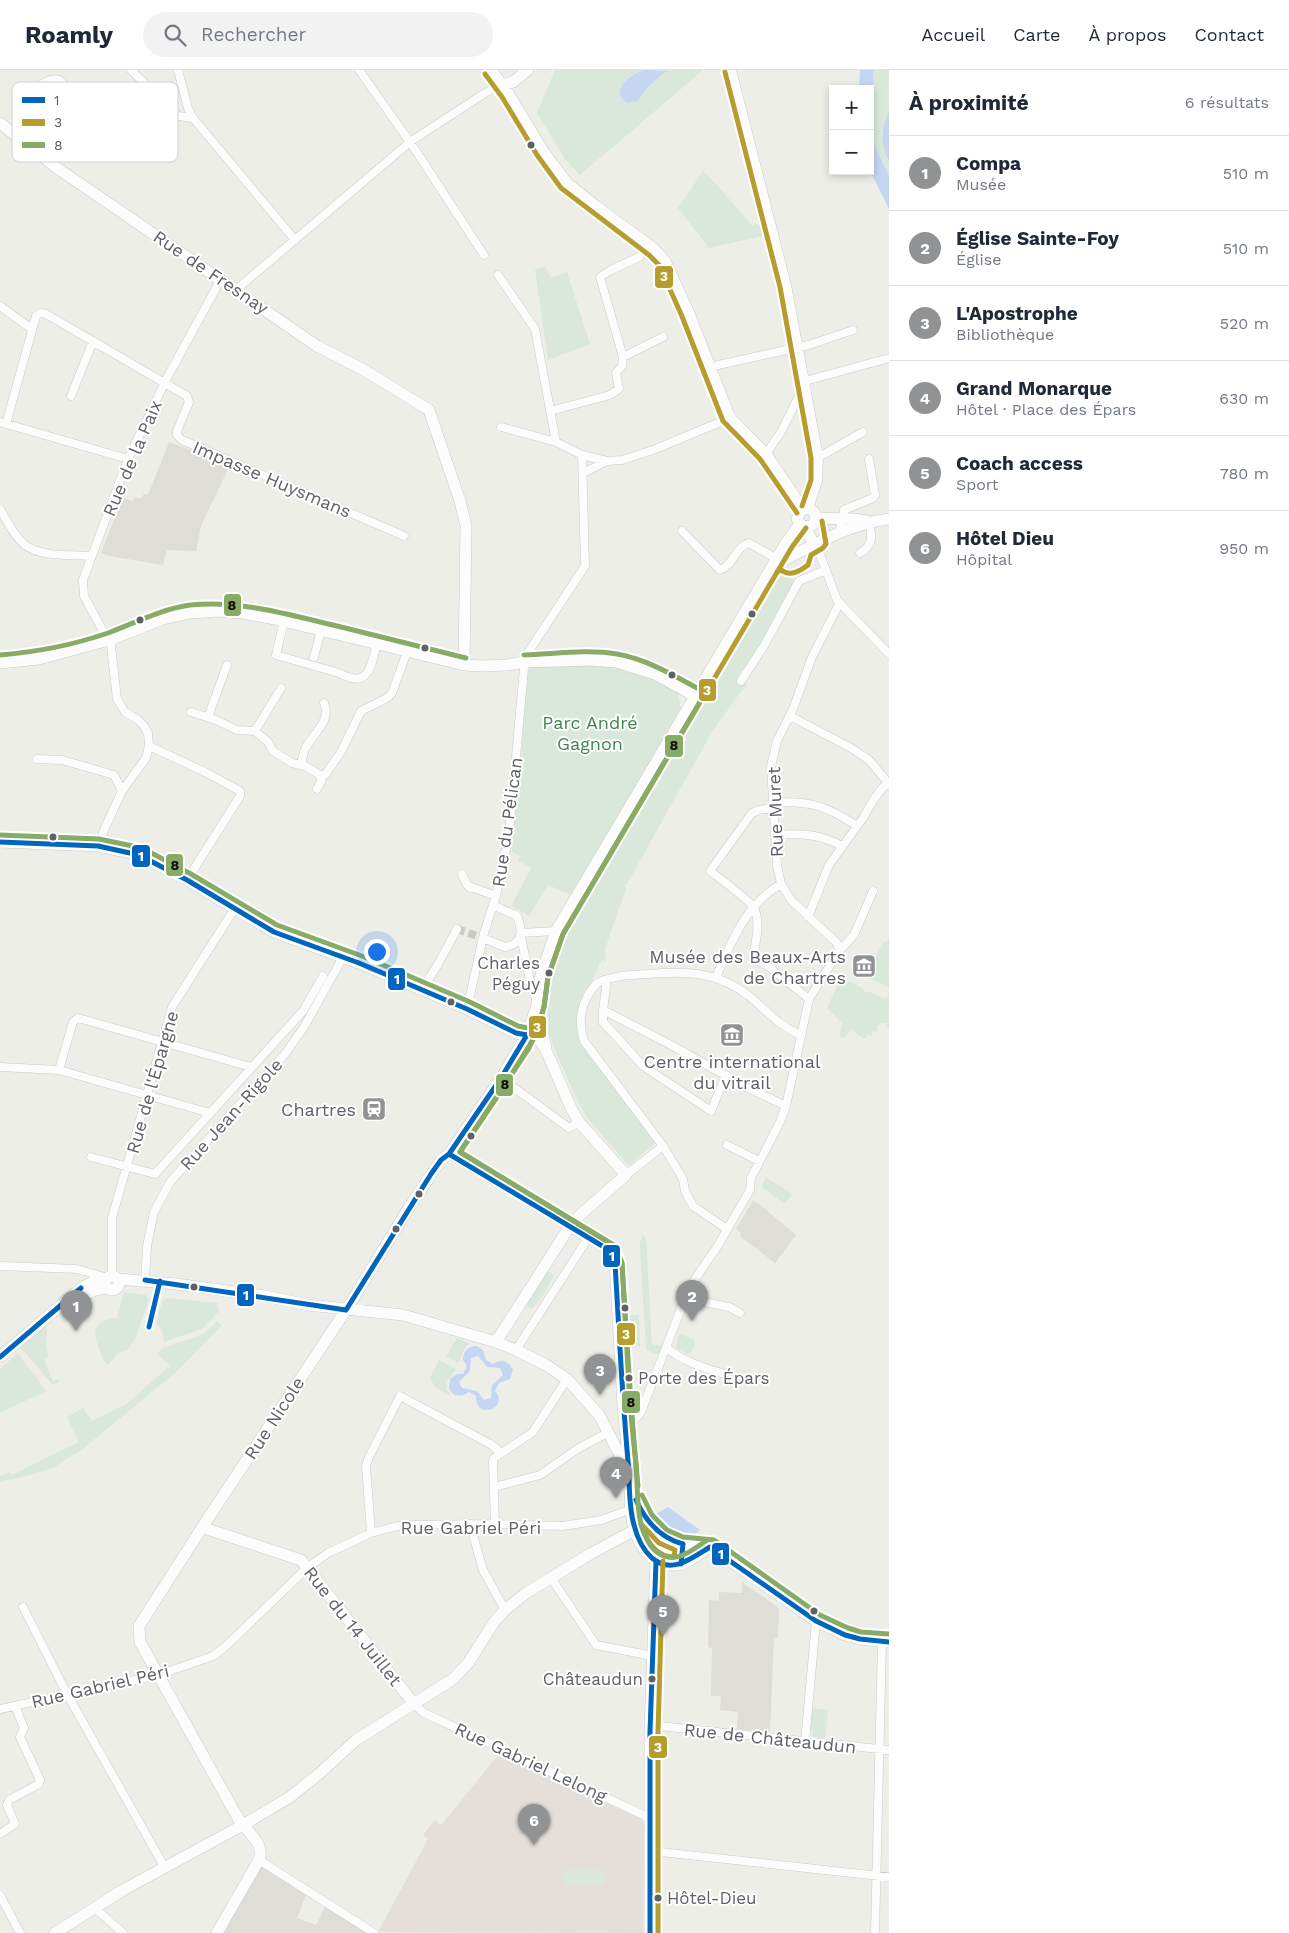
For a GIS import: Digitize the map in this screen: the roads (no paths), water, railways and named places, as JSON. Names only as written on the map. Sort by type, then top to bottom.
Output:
[{"type":"main road","points":[[491,70],[543,151],[567,183],[662,257],[670,269],[730,418],[766,454],[808,518],[817,543]]},
{"type":"main road","points":[[502,85],[513,82],[528,70]]},
{"type":"main road","name":"Rue de Fresnay","points":[[51,162],[317,346],[380,380],[429,410],[460,501],[466,526],[464,665]]},
{"type":"main road","points":[[808,518],[841,518],[869,522]]},
{"type":"main road","points":[[546,1050],[537,1003],[541,976],[556,931],[776,562],[808,518]]},
{"type":"main road","points":[[776,562],[839,533],[869,522],[889,519]]},
{"type":"main road","points":[[0,663],[39,659],[109,640],[154,621],[190,613],[232,611],[284,621],[464,665],[507,665],[524,662],[592,660],[616,662],[656,674],[695,696]]},
{"type":"main road","points":[[0,842],[98,846],[139,856],[187,880],[274,932],[422,989],[516,1033],[527,1035],[540,1041],[546,1050],[571,1108],[580,1122],[626,1175],[570,1226],[496,1342]]},
{"type":"main road","name":"Rue Nicole","points":[[256,1839],[243,1825],[158,1675],[140,1642],[139,1626],[346,1310],[429,1178],[441,1160],[449,1154],[501,1078],[527,1035],[537,1003]]},
{"type":"main road","points":[[570,1226],[609,1250],[615,1263],[632,1509],[635,1529],[643,1548],[648,1556],[656,1561],[670,1565],[681,1564],[710,1547]]},
{"type":"main road","points":[[0,1358],[81,1288],[100,1278],[145,1280],[346,1310],[403,1315],[496,1342],[546,1365],[567,1379],[592,1408],[609,1432],[620,1457],[628,1462]]},
{"type":"main road","points":[[112,1279],[264,1301],[298,1303]]},
{"type":"main road","points":[[631,1488],[640,1510],[648,1523],[664,1536],[683,1544],[700,1544],[710,1547],[816,1621],[845,1635],[886,1642]]},
{"type":"main road","points":[[55,1933],[95,1908],[255,1818],[301,1789],[356,1740],[440,1689],[453,1679],[469,1662],[494,1622],[505,1610],[551,1578],[648,1523]]},
{"type":"main road","name":"Rue du 14 Juillet","points":[[203,1526],[207,1529],[297,1558],[307,1568],[414,1704]]},
{"type":"main road","points":[[681,1564],[683,1544]]},
{"type":"main road","points":[[650,1933],[650,1725],[656,1561]]},
{"type":"main road","points":[[217,1933],[259,1860],[260,1849],[256,1839],[255,1818]]},
{"type":"street","points":[[131,70],[143,82]]},
{"type":"street","points":[[178,70],[188,108],[193,118],[295,240]]},
{"type":"street","points":[[359,70],[410,142],[484,255]]},
{"type":"street","points":[[732,70],[787,284],[819,457],[818,481],[808,518]]},
{"type":"street","points":[[44,82],[52,80],[59,80],[61,82]]},
{"type":"street","points":[[237,290],[410,142],[485,92],[502,85]]},
{"type":"street","points":[[178,116],[188,119],[193,118]]},
{"type":"street","points":[[550,411],[590,402],[615,393],[619,389],[620,386],[616,373],[622,366],[624,357],[600,280],[601,276],[611,270],[639,257],[650,246]]},
{"type":"street","points":[[498,275],[535,329],[556,442]]},
{"type":"street","name":"Rue de la Paix","points":[[109,640],[104,635],[82,590],[83,580],[128,459],[164,383],[221,279]]},
{"type":"street","points":[[0,306],[32,328]]},
{"type":"street","points":[[128,459],[3,423],[36,316],[40,313],[46,314],[164,383]]},
{"type":"street","points":[[709,367],[809,345],[853,330]]},
{"type":"street","points":[[624,357],[663,337]]},
{"type":"street","points":[[71,396],[93,342]]},
{"type":"street","points":[[805,381],[889,358]]},
{"type":"street","name":"Impasse Huysmans","points":[[164,383],[189,398],[190,402],[177,431],[177,435],[182,440],[404,536]]},
{"type":"street","points":[[766,454],[781,432],[799,396],[807,398]]},
{"type":"street","points":[[583,472],[607,461],[634,457],[730,418]]},
{"type":"street","points":[[500,427],[556,442],[582,455],[607,461]]},
{"type":"street","points":[[819,457],[863,432]]},
{"type":"street","points":[[524,662],[529,649],[585,566],[582,455]]},
{"type":"street","points":[[839,533],[844,510],[873,498],[875,495],[869,459]]},
{"type":"street","points":[[0,509],[15,533],[26,545],[37,551],[49,554],[91,556]]},
{"type":"street","points":[[860,554],[869,548],[872,542],[869,522]]},
{"type":"street","points":[[682,531],[720,570],[735,556],[740,547],[749,543],[776,562]]},
{"type":"street","points":[[817,543],[839,604],[889,654]]},
{"type":"street","points":[[742,681],[764,646],[799,582],[826,570]]},
{"type":"street","name":"Rue Muret","points":[[839,604],[812,657],[790,716],[776,741],[771,766],[777,865],[781,884],[792,901],[838,943],[839,950]]},
{"type":"street","points":[[284,621],[276,655],[339,673],[348,678],[355,679],[368,674],[377,643]]},
{"type":"street","points":[[314,657],[321,630]]},
{"type":"street","points":[[98,846],[122,792],[146,758],[149,746],[148,733],[144,726],[125,712],[116,700],[109,640]]},
{"type":"street","points":[[191,712],[208,717],[237,730],[255,731],[268,742],[273,752],[292,763],[322,775],[327,774],[341,752],[361,711],[390,696],[407,652]]},
{"type":"street","name":"Rue du Pélican","points":[[467,1009],[483,938],[496,896],[509,834],[524,662]]},
{"type":"street","points":[[208,717],[226,665]]},
{"type":"street","points":[[255,731],[281,688]]},
{"type":"street","points":[[301,765],[306,748],[322,725],[326,711],[324,703]]},
{"type":"street","points":[[790,716],[849,747],[869,760],[889,784],[883,787],[874,798],[857,826],[829,864],[808,917]]},
{"type":"street","points":[[149,746],[205,772],[240,791],[240,796],[187,880]]},
{"type":"street","points":[[38,759],[62,760],[114,775],[122,792]]},
{"type":"street","points":[[317,789],[322,775]]},
{"type":"street","points":[[809,999],[768,966],[753,958],[756,917],[753,906],[710,871],[752,813],[773,805],[803,802],[821,806],[834,811],[857,826]]},
{"type":"street","points":[[775,835],[813,834],[842,846]]},
{"type":"street","points":[[462,874],[467,886],[470,888],[496,896]]},
{"type":"street","points":[[716,978],[732,942],[753,906],[767,892],[781,884]]},
{"type":"street","points":[[625,1426],[639,1417],[667,1348],[684,1298],[750,1190],[751,1178],[780,1122],[786,1106],[809,999],[839,950],[845,947],[854,936],[873,891]]},
{"type":"street","points":[[493,905],[517,916],[532,990],[537,1003]]},
{"type":"street","name":"Rue de l'Épargne","points":[[112,1279],[112,1218],[172,1007],[235,908]]},
{"type":"street","points":[[422,989],[457,929]]},
{"type":"street","points":[[521,935],[556,931]]},
{"type":"street","points":[[483,938],[505,946],[518,942],[521,935]]},
{"type":"street","name":"Rue Jean-Rigole","points":[[145,1280],[147,1246],[154,1212],[170,1182],[285,1054],[304,1027],[343,957]]},
{"type":"street","points":[[727,1230],[693,1206],[685,1191],[683,1178],[663,1146],[584,1041],[580,1021],[583,1005],[596,984],[607,980],[625,976],[681,972],[699,973],[716,978],[743,992],[787,1030],[800,1036]]},
{"type":"street","points":[[91,1157],[155,1174],[303,1011],[322,976]]},
{"type":"street","points":[[607,980],[602,1022],[643,1066],[711,1111],[726,1075]]},
{"type":"street","points":[[603,1010],[748,1088],[786,1106]]},
{"type":"street","points":[[59,1070],[73,1022],[78,1018],[251,1067]]},
{"type":"street","points":[[0,1066],[59,1070],[210,1113]]},
{"type":"street","points":[[505,1081],[569,1128],[580,1122]]},
{"type":"street","points":[[727,1145],[759,1161]]},
{"type":"street","points":[[626,1175],[663,1146]]},
{"type":"street","points":[[449,1154],[570,1226]]},
{"type":"street","points":[[516,1350],[588,1238]]},
{"type":"street","points":[[0,1266],[42,1266],[77,1269],[112,1279]]},
{"type":"street","points":[[684,1298],[729,1307],[740,1314]]},
{"type":"street","points":[[667,1348],[710,1370],[725,1374]]},
{"type":"street","points":[[495,1524],[492,1461],[533,1432],[567,1379]]},
{"type":"street","points":[[372,1532],[366,1466],[368,1457],[400,1396],[492,1445],[501,1453]]},
{"type":"street","points":[[494,1487],[540,1476],[579,1448],[609,1432]]},
{"type":"street","name":"Rue Gabriel Péri","points":[[0,1709],[158,1675],[213,1656],[226,1646],[307,1568],[328,1553],[372,1532],[394,1526],[495,1524],[563,1526],[601,1520],[632,1509]]},
{"type":"street","points":[[470,1524],[483,1570],[505,1610]]},
{"type":"street","points":[[551,1578],[596,1645],[653,1656]]},
{"type":"street","points":[[23,1607],[67,1694],[165,1868]]},
{"type":"street","points":[[805,1742],[816,1621]]},
{"type":"street","points":[[875,1933],[879,1749],[886,1642]]},
{"type":"street","name":"Rue Gabriel Lelong","points":[[414,1704],[424,1713],[650,1818]]},
{"type":"street","points":[[0,1834],[15,1824],[7,1805],[9,1800],[39,1784],[40,1780],[20,1737],[24,1728],[15,1706]]},
{"type":"street","name":"Rue de Châteaudun","points":[[650,1725],[889,1750]]},
{"type":"street","points":[[651,1851],[889,1877]]},
{"type":"street","points":[[259,1860],[374,1933]]},
{"type":"street","points":[[0,1895],[20,1933]]},
{"type":"street","points":[[95,1908],[123,1933]]},
{"type":"water","points":[[645,70],[666,71],[648,87],[637,101],[627,103],[620,93],[621,88],[628,79]]},
{"type":"water","points":[[860,70],[873,70],[874,85],[859,85]]},
{"type":"water","points":[[889,112],[889,161],[882,137]]},
{"type":"water","points":[[874,142],[889,175],[889,209],[872,175],[874,175]]},
{"type":"water","points":[[474,1346],[483,1350],[486,1360],[493,1364],[504,1361],[513,1370],[510,1379],[499,1383],[495,1391],[498,1403],[491,1410],[481,1408],[477,1404],[476,1396],[469,1392],[460,1396],[450,1391],[449,1383],[451,1378],[457,1374],[463,1374],[467,1366],[463,1360],[464,1354],[469,1348]],"holes":[[[478,1356],[487,1367],[500,1368],[503,1375],[492,1385],[491,1398],[484,1400],[477,1391],[462,1388],[459,1382],[470,1371],[471,1358]]]},
{"type":"water","points":[[668,1507],[700,1530],[688,1535],[676,1532],[670,1528],[656,1514]]},
{"type":"tunnel","points":[[457,929],[483,938]]},
{"type":"place","name":"Musée des Beaux-Arts de Chartres","points":[[864,966]]},
{"type":"place","name":"Charles Péguy","points":[[549,973]]},
{"type":"place","name":"Centre international du vitrail","points":[[732,1035]]},
{"type":"place","name":"Chartres","points":[[374,1109]]},
{"type":"place","name":"Église Sainte-Foy","points":[[692,1321]]},
{"type":"place","name":"Compa","points":[[76,1331]]},
{"type":"place","name":"Porte des Épars","points":[[629,1378]]},
{"type":"place","name":"L'Apostrophe","points":[[600,1395]]},
{"type":"place","name":"Grand Monarque","points":[[616,1498]]},
{"type":"place","name":"Coach access","points":[[663,1636]]},
{"type":"place","name":"Châteaudun","points":[[652,1679]]},
{"type":"place","name":"Hôtel Dieu","points":[[534,1845]]},
{"type":"place","name":"Hôtel-Dieu","points":[[658,1898]]},
{"type":"park label","name":"Parc André Gagnon","points":[[590,732]]}]
